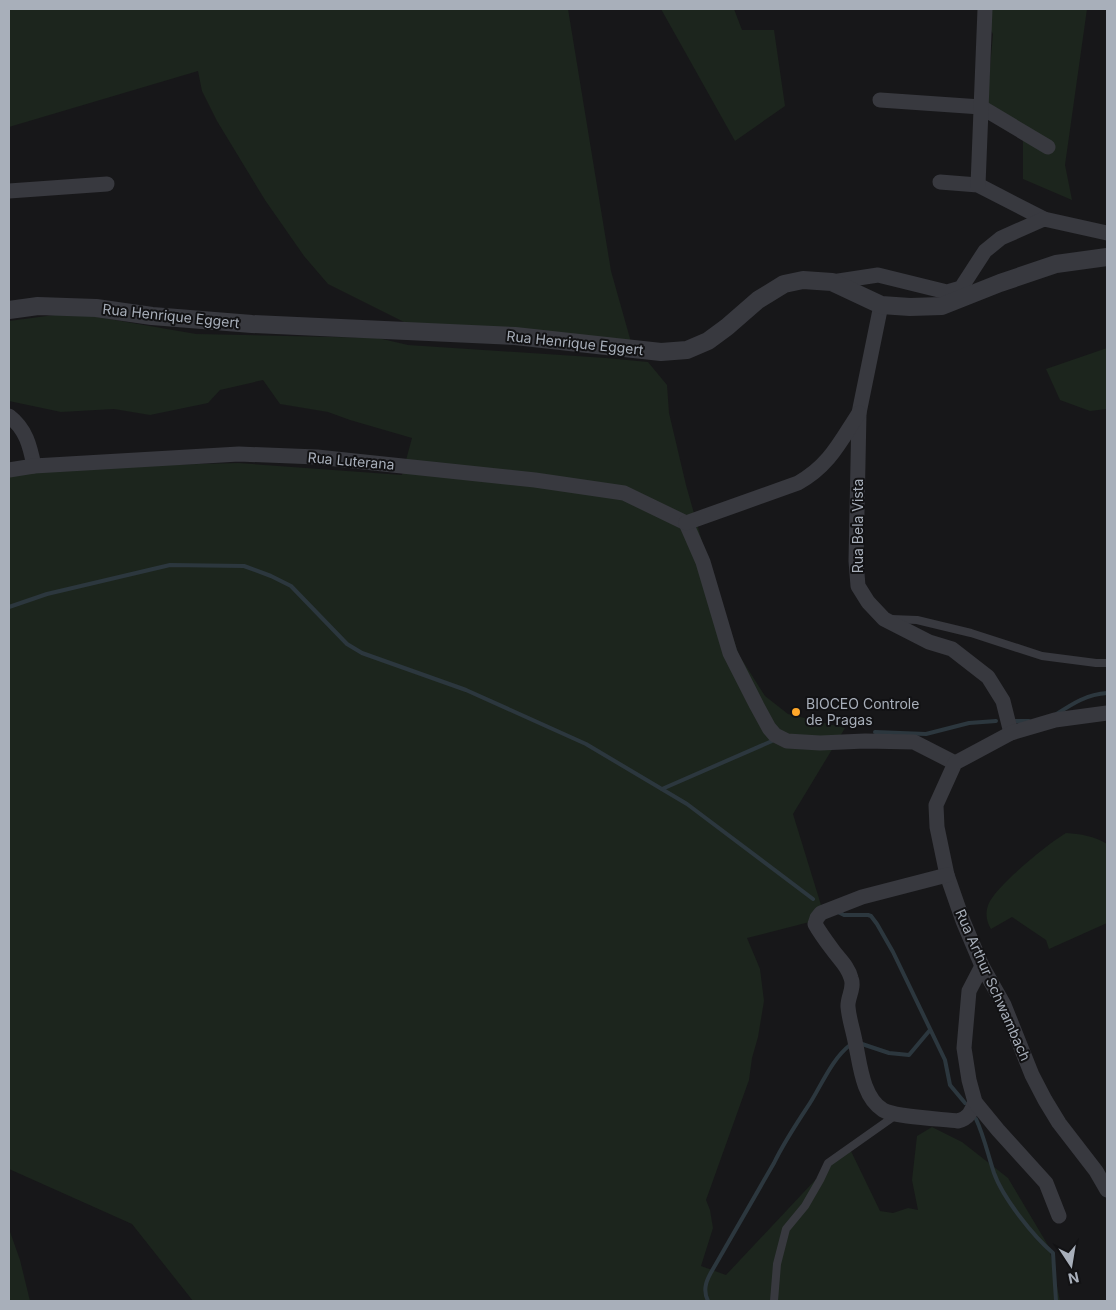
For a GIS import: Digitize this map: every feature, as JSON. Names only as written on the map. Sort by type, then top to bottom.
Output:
[{"type":"street","points":[[978,185],[985,9]]},
{"type":"street","points":[[880,100],[981,107],[1048,147]]},
{"type":"street","points":[[940,182],[978,185],[1044,219],[1107,233]]},
{"type":"street","points":[[9,190],[107,184]]},
{"type":"street","points":[[832,282],[878,275],[947,292],[960,288],[985,251],[1001,238],[1044,219]]},
{"type":"street","name":"Rua Henrique Eggert","points":[[9,310],[38,306],[96,308],[152,316],[252,324],[515,336],[661,352],[686,350],[708,341],[758,300],[784,284],[803,280],[832,282],[881,305],[910,308],[942,306],[1000,283],[1056,264],[1107,257]]},
{"type":"street","name":"Rua Bela Vista","points":[[881,305],[859,413],[856,561],[858,586],[868,602],[884,619],[930,642],[952,650],[988,677],[1003,701],[1011,733]]},
{"type":"street","points":[[859,413],[827,461],[811,476],[798,483],[686,523],[703,562],[730,653],[769,728],[775,735],[787,742],[820,744],[865,741],[914,742],[955,762],[1011,733],[1055,720],[1107,713]]},
{"type":"street","points":[[9,416],[18,422],[28,439],[34,466]]},
{"type":"street","name":"Rua Luterana","points":[[9,470],[34,466],[239,454],[318,457],[534,480],[624,493],[686,523]]},
{"type":"street","name":"Rua Arthur Schwambach","points":[[955,762],[936,805],[937,827],[947,875],[963,921],[982,966],[1004,1006],[1032,1075],[1059,1123],[1096,1171],[1107,1190]]},
{"type":"street","points":[[947,875],[862,897],[821,913],[815,924],[833,951],[845,964],[852,979],[852,991],[848,1005],[863,1078],[869,1095],[876,1104],[884,1111],[898,1114],[958,1121],[965,1119],[970,1114],[975,1102]]},
{"type":"street","points":[[982,966],[969,991],[964,1048],[975,1102],[1046,1183],[1059,1216]]},
{"type":"lane","points":[[884,619],[917,620],[971,633],[1042,656],[1107,663]]},
{"type":"lane","points":[[774,1301],[777,1264],[786,1230],[806,1206],[828,1163],[898,1114]]},
{"type":"shaded area","points":[[9,9],[568,9],[611,271],[631,342],[414,327],[328,284],[304,256],[265,200],[217,121],[202,91],[198,71],[9,127]]},
{"type":"shaded area","points":[[661,9],[734,9],[742,30],[774,30],[785,106],[735,141]]},
{"type":"shaded area","points":[[988,9],[1087,9],[1065,165],[1072,200],[1023,179],[1023,127],[987,103],[993,34],[987,24]]},
{"type":"shaded area","points":[[62,314],[86,315],[196,334],[378,338],[408,345],[648,362],[667,385],[669,413],[686,485],[714,584],[739,655],[765,696],[788,714],[845,728],[793,814],[825,918],[747,938],[760,969],[764,1001],[749,1080],[706,1200],[713,1228],[701,1266],[726,1275],[848,1145],[880,1211],[893,1213],[908,1208],[918,1210],[912,1180],[917,1136],[932,1127],[962,1142],[1008,1178],[1049,1247],[1060,1301],[193,1301],[132,1224],[9,1169],[9,469],[238,463],[402,475],[412,438],[328,412],[280,404],[263,380],[220,390],[208,403],[150,415],[114,409],[61,412],[9,401],[9,321]]},
{"type":"shaded area","points":[[1107,348],[1107,409],[1090,411],[1060,400],[1046,369]]},
{"type":"shaded area","points":[[1066,833],[1087,836],[1107,844],[1107,923],[1049,949],[1046,940],[1012,917],[991,929],[987,920],[987,913],[989,903],[994,895],[1024,865]]},
{"type":"shaded area","points":[[9,1229],[20,1260],[30,1301],[9,1301]]},
{"type":"waterway","points":[[9,607],[47,594],[170,565],[244,566],[291,586],[347,644],[362,653],[466,690],[586,744],[687,804],[813,899]]},
{"type":"waterway","points":[[1055,715],[1074,703],[1107,693]]},
{"type":"waterway","points":[[875,732],[926,734],[969,723],[996,721]]},
{"type":"waterway","points":[[1013,721],[1029,721]]},
{"type":"waterway","points":[[662,789],[772,741]]},
{"type":"waterway","points":[[838,912],[844,915],[868,915],[877,924],[893,952],[945,1060],[950,1085],[965,1103]]},
{"type":"waterway","points":[[862,1044],[889,1053],[909,1055],[930,1030]]},
{"type":"waterway","points":[[708,1301],[705,1292],[707,1280],[786,1140],[838,1057],[850,1045]]},
{"type":"waterway","points":[[976,1119],[994,1173],[1004,1194],[1028,1227],[1053,1253],[1056,1301]]},
{"type":"place","name":"BIOCEO Controle de Pragas","points":[[796,712]]}]
